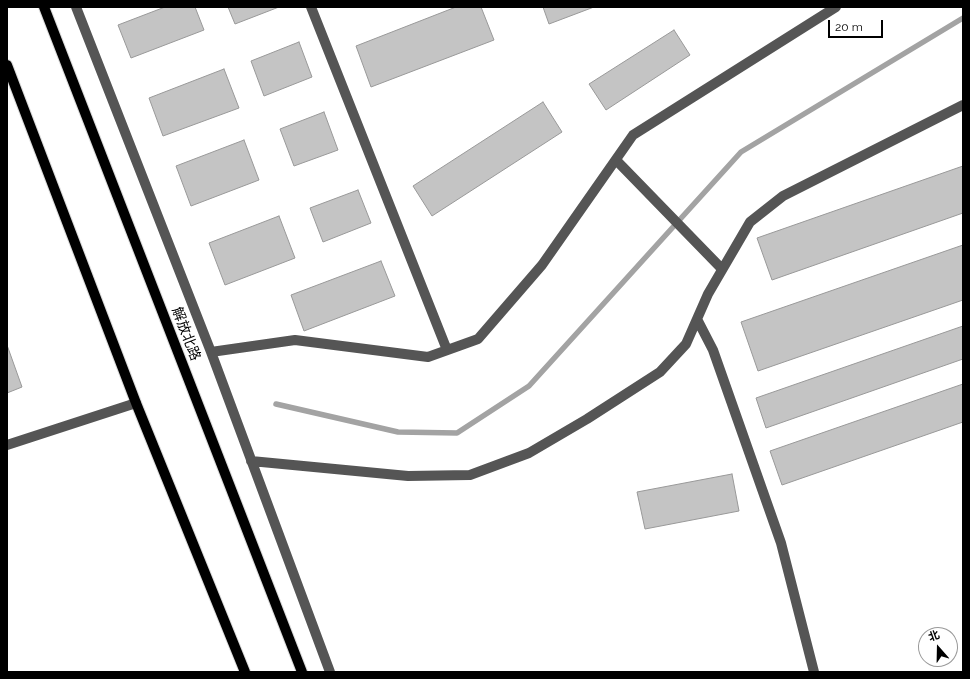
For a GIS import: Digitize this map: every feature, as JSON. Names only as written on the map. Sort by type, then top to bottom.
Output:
[{"type":"main road","name":"解放北路","points":[[44,7],[302,672]]},
{"type":"main road","points":[[7,65],[136,403],[246,672]]},
{"type":"street","points":[[76,7],[211,352],[330,672]]},
{"type":"street","points":[[311,7],[447,350]]},
{"type":"street","points":[[211,352],[295,340],[428,357],[478,339],[542,265],[633,135],[836,7]]},
{"type":"street","points":[[251,461],[408,476],[470,475],[529,453],[587,419],[660,372],[686,344],[708,294],[750,222],[783,196],[963,105]]},
{"type":"street","points":[[616,160],[722,269]]},
{"type":"street","points":[[697,319],[713,350],[781,543],[814,672]]},
{"type":"street","points":[[7,445],[136,403]]},
{"type":"building","points":[[165,7],[195,7],[204,30],[131,58],[118,25]]},
{"type":"building","points":[[228,7],[279,7],[235,24]]},
{"type":"building","points":[[456,7],[481,7],[494,40],[371,87],[356,46]]},
{"type":"building","points":[[543,7],[594,7],[549,24]]},
{"type":"building","points":[[674,30],[690,55],[606,110],[589,84]]},
{"type":"building","points":[[299,42],[312,77],[264,96],[251,61]]},
{"type":"building","points":[[224,69],[239,108],[163,136],[149,98]]},
{"type":"building","points":[[543,102],[562,132],[432,216],[413,186]]},
{"type":"building","points":[[324,112],[338,150],[294,166],[280,129]]},
{"type":"building","points":[[244,140],[259,180],[191,206],[176,166]]},
{"type":"building","points":[[963,166],[963,213],[772,280],[757,238]]},
{"type":"building","points":[[358,190],[371,223],[323,242],[310,208]]},
{"type":"building","points":[[279,216],[295,258],[225,285],[209,243]]},
{"type":"building","points":[[963,245],[963,300],[758,371],[741,322]]},
{"type":"building","points":[[381,261],[395,296],[304,331],[291,295]]},
{"type":"building","points":[[963,326],[963,359],[766,428],[756,398]]},
{"type":"building","points":[[7,345],[22,387],[7,393]]},
{"type":"building","points":[[963,384],[963,422],[782,485],[770,451]]},
{"type":"building","points":[[732,474],[739,511],[645,529],[637,492]]},
{"type":"waterway","points":[[276,404],[398,432],[457,433],[529,386],[741,152],[963,18]]}]
